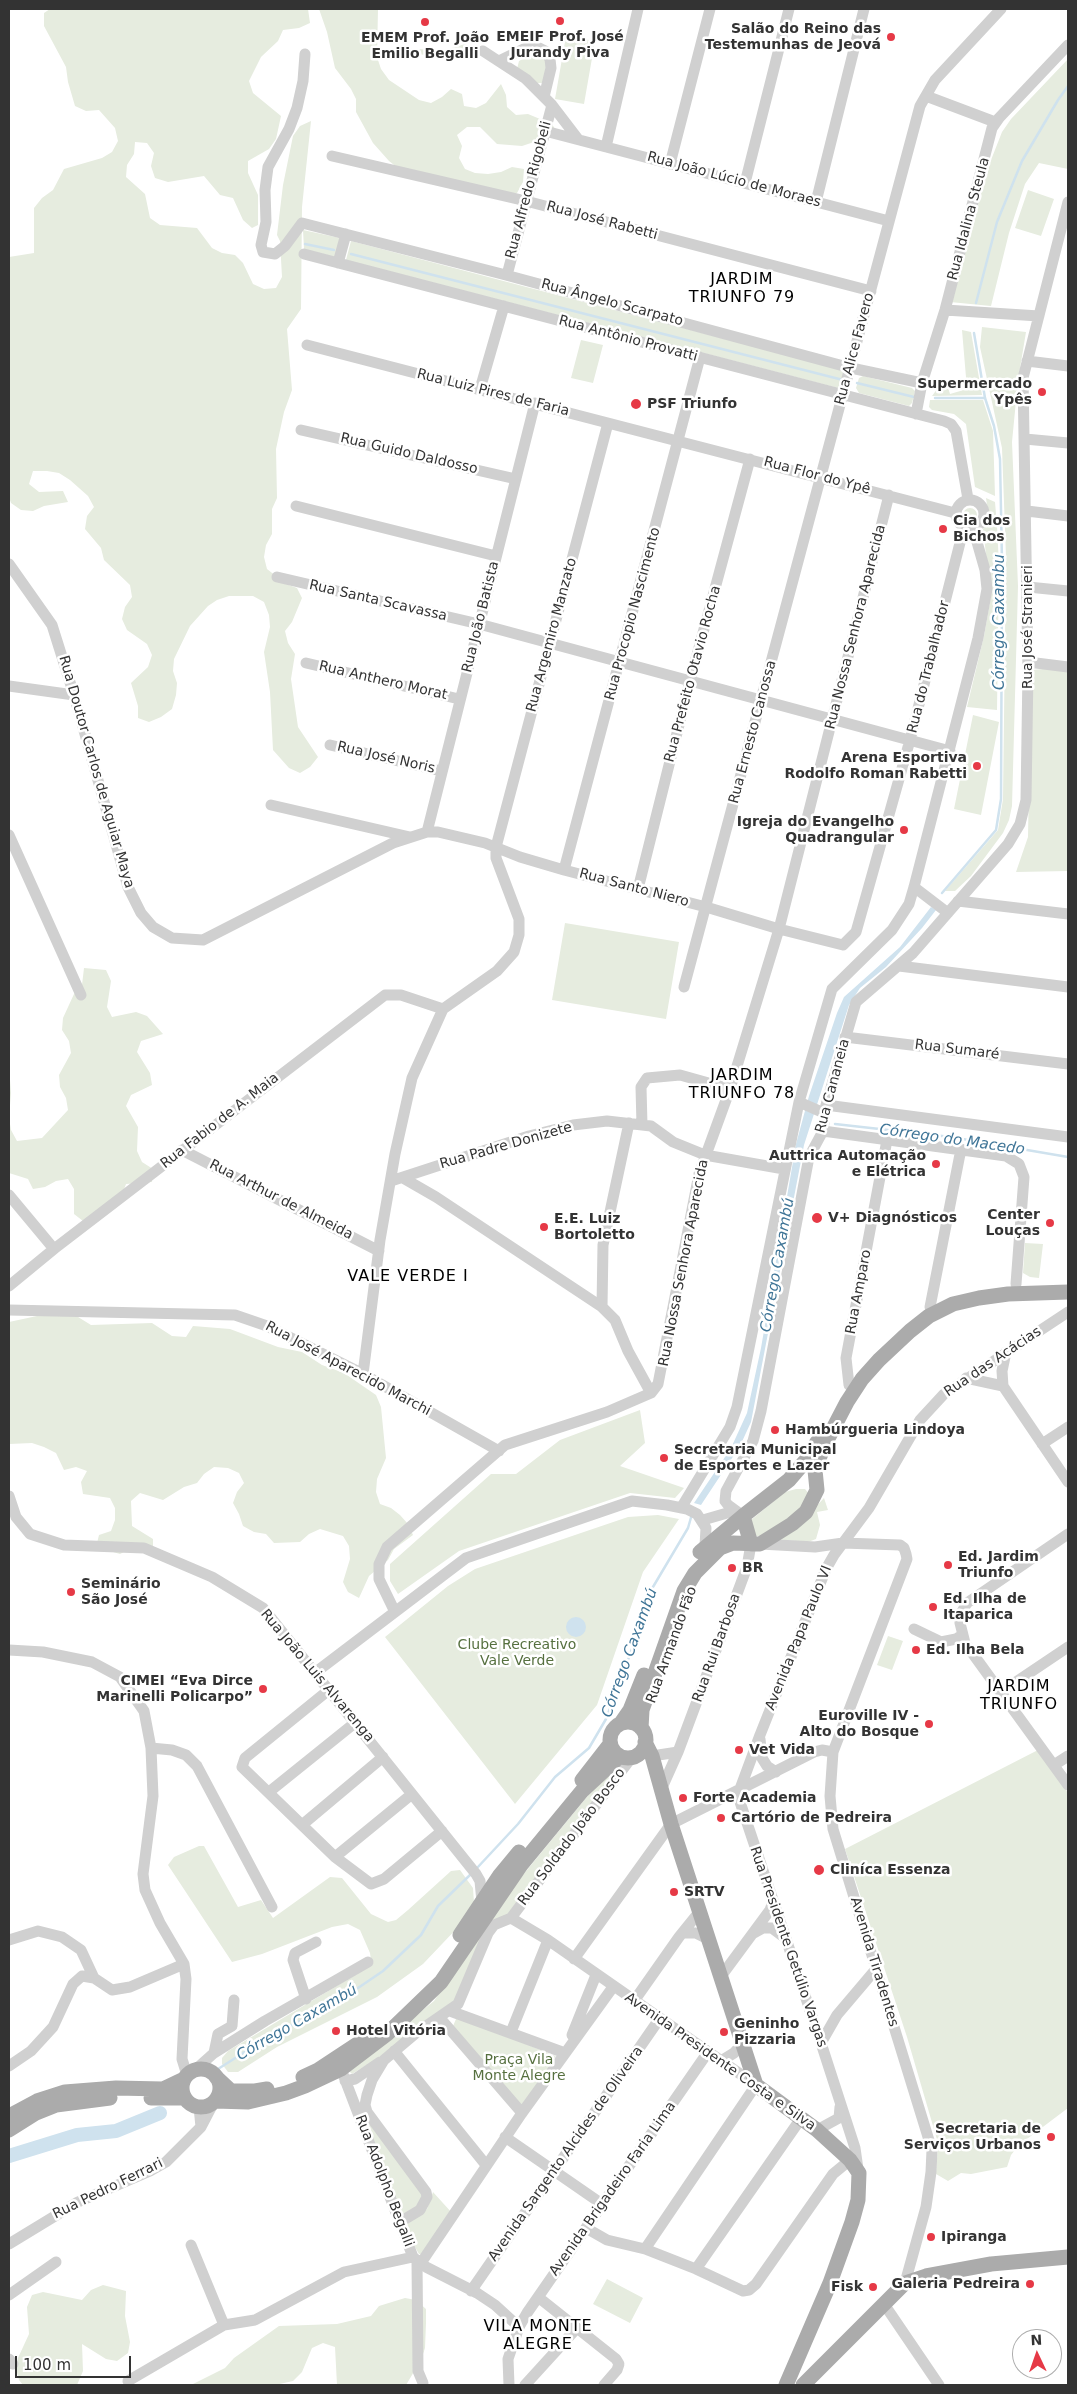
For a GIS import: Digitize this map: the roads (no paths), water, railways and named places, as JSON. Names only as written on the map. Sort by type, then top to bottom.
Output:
[{"type":"main road","points":[[9,2116],[37,2101],[65,2092],[116,2088],[163,2089],[189,2075],[207,2070],[231,2091],[255,2091],[288,2084],[326,2065],[380,2028],[428,1982],[500,1875],[599,1760],[610,1744],[613,1730],[621,1723],[630,1710],[688,1569],[705,1553],[738,1514],[789,1480],[807,1459],[849,1385],[873,1354],[903,1325],[950,1296],[973,1290],[1016,1284],[1068,1283]]},
{"type":"main road","points":[[705,1553],[733,1543],[755,1544],[792,1524],[806,1512],[813,1501],[817,1488],[815,1470],[817,1460],[828,1436],[862,1378],[910,1331],[930,1316],[953,1304],[979,1298],[1008,1294],[1068,1292]]},
{"type":"main road","points":[[789,1480],[817,1488]]},
{"type":"main road","points":[[738,1514],[755,1544]]},
{"type":"main road","name":"Rua Armando Fão","points":[[643,1734],[651,1701],[705,1553]]},
{"type":"main road","points":[[621,1723],[632,1723],[643,1734],[652,1756],[671,1824],[722,1975],[756,2085]]},
{"type":"main road","points":[[9,2130],[36,2113],[56,2105],[99,2098],[185,2098],[209,2104],[248,2102],[286,2093],[322,2079],[343,2075],[440,1982],[521,1865],[582,1791],[629,1756],[640,1752],[643,1734]]},
{"type":"main road","points":[[610,1744],[613,1750],[629,1756],[660,1786]]},
{"type":"main road","points":[[185,2098],[182,2089],[189,2075]]},
{"type":"main road","points":[[209,2104],[220,2092],[216,2077]]},
{"type":"main road","name":"Avenida Presidente Costa e Silva","points":[[756,2085],[817,2130],[850,2160],[859,2173]]},
{"type":"main road","points":[[794,2383],[852,2222],[858,2200],[859,2173]]},
{"type":"main road","points":[[794,2383],[884,2304],[905,2283],[926,2276],[991,2264],[1068,2256]]},
{"type":"street","points":[[606,147],[638,9]]},
{"type":"street","points":[[670,164],[710,9]]},
{"type":"street","points":[[745,183],[789,9]]},
{"type":"street","points":[[816,202],[864,9]]},
{"type":"street","name":"Rua Alice Favero","points":[[821,478],[920,106],[935,80],[1001,9]]},
{"type":"street","name":"Rua Idalina Steula","points":[[916,414],[922,383],[945,310],[995,122],[1068,45]]},
{"type":"street","name":"Rua Alfredo Rigobeli","points":[[499,61],[528,47],[535,46],[545,52],[550,59],[552,68],[545,131],[506,275]]},
{"type":"street","points":[[483,51],[526,79],[548,101],[578,139]]},
{"type":"street","name":"Rua Ângelo Scarpato","points":[[305,54],[303,81],[296,108],[289,129],[268,167],[265,190],[266,222],[261,245],[264,252],[275,254],[285,246],[302,223],[506,275],[851,368],[922,383]]},
{"type":"street","points":[[926,96],[995,122]]},
{"type":"street","name":"Rua João Lúcio de Moraes","points":[[545,131],[889,221]]},
{"type":"street","name":"Rua José Rabetti","points":[[332,156],[526,201],[871,290]]},
{"type":"street","name":"Rua José Stranieri","points":[[948,913],[1008,844],[1020,824],[1026,800],[1028,587],[1023,378],[1068,202]]},
{"type":"street","points":[[338,263],[346,234]]},
{"type":"street","name":"Rua Antônio Provatti","points":[[304,254],[951,424],[956,431],[968,500]]},
{"type":"street","points":[[480,389],[504,306]]},
{"type":"street","points":[[945,310],[1039,316]]},
{"type":"street","name":"Rua Luiz Pires de Faria","points":[[307,345],[679,441]]},
{"type":"street","name":"Rua Procopio Nascimento","points":[[564,870],[700,357]]},
{"type":"street","points":[[1026,361],[1068,366]]},
{"type":"street","name":"Rua João Batista","points":[[427,832],[535,403]]},
{"type":"street","name":"Rua Argemiro Manzato","points":[[496,847],[608,423]]},
{"type":"street","name":"Rua Guido Daldosso","points":[[302,430],[516,479]]},
{"type":"street","points":[[1024,439],[1068,443]]},
{"type":"street","name":"Rua Flor do Ypê","points":[[679,441],[955,513]]},
{"type":"street","name":"Rua Prefeito Otavio Rocha","points":[[638,889],[690,681],[750,459]]},
{"type":"street","name":"Rua Ernesto Canossa","points":[[684,987],[821,478]]},
{"type":"street","name":"Rua Nossa Senhora Aparecida","points":[[651,1393],[658,1384],[662,1373],[699,1174],[730,1090],[779,929],[889,496]]},
{"type":"street","points":[[692,1513],[737,1407],[799,1102],[832,989],[892,930],[908,904],[914,887],[978,638],[986,589],[985,570],[968,528],[958,521],[955,513],[961,503],[968,500],[980,504],[984,511],[980,524],[968,528]]},
{"type":"street","points":[[296,506],[496,556]]},
{"type":"street","points":[[1026,511],[1068,516]]},
{"type":"street","name":"Rua do Trabalhador","points":[[842,945],[856,932],[968,528]]},
{"type":"street","name":"Rua Doutor Carlos de Aguiar Maya","points":[[9,564],[52,625],[74,695],[128,887],[141,913],[153,927],[172,938],[203,940],[393,843],[427,832]]},
{"type":"street","name":"Rua Santa Scavassa","points":[[277,577],[479,624],[950,751]]},
{"type":"street","points":[[1028,587],[1068,591]]},
{"type":"street","points":[[1028,662],[1068,667]]},
{"type":"street","name":"Rua Anthero Morat","points":[[306,663],[459,699]]},
{"type":"street","points":[[9,686],[74,695]]},
{"type":"street","name":"Rua José Noris","points":[[330,745],[442,771]]},
{"type":"street","points":[[271,805],[410,837]]},
{"type":"street","name":"Rua Santo Niero","points":[[427,832],[453,834],[564,870],[842,945]]},
{"type":"street","points":[[9,835],[81,994]]},
{"type":"street","points":[[363,1374],[379,1251],[412,1078],[443,1009],[497,971],[514,952],[519,935],[519,919],[496,858],[496,847]]},
{"type":"street","points":[[914,887],[948,913]]},
{"type":"street","points":[[958,901],[1068,914]]},
{"type":"street","name":"Rua Cananeia","points":[[738,1514],[726,1501],[726,1491],[753,1441],[759,1418],[808,1157],[823,1131],[825,1109],[856,1002],[899,966],[948,913]]},
{"type":"street","points":[[899,966],[1068,987]]},
{"type":"street","name":"Rua Fabio de A. Maia","points":[[9,1286],[54,1249],[385,994],[401,995],[443,1009]]},
{"type":"street","name":"Rua Sumaré","points":[[845,1037],[1068,1064]]},
{"type":"street","points":[[642,1125],[641,1087],[647,1078],[680,1075],[730,1090]]},
{"type":"street","points":[[799,1102],[825,1109],[1068,1137]]},
{"type":"street","name":"Rua Padre Donizete","points":[[391,1181],[529,1136],[573,1125],[607,1121],[651,1126],[673,1142],[705,1155],[784,1169]]},
{"type":"street","points":[[602,1307],[603,1245],[629,1123]]},
{"type":"street","points":[[823,1131],[961,1148],[1006,1156],[1019,1164],[1024,1177],[1016,1284]]},
{"type":"street","name":"Rua Amparo","points":[[849,1385],[846,1358],[887,1140]]},
{"type":"street","points":[[930,1307],[961,1148]]},
{"type":"street","name":"Rua Arthur de Almeida","points":[[182,1150],[379,1251]]},
{"type":"street","points":[[395,1612],[379,1579],[379,1564],[387,1547],[505,1445],[607,1412],[651,1393],[628,1351],[615,1320],[602,1307],[436,1197],[403,1178]]},
{"type":"street","points":[[9,1195],[54,1249]]},
{"type":"street","name":"Rua José Aparecido Marchi","points":[[9,1310],[235,1315],[267,1326],[363,1374],[499,1451]]},
{"type":"street","name":"Rua das Acácias","points":[[843,1543],[869,1508],[920,1420],[944,1394],[1068,1312]]},
{"type":"street","points":[[1006,1352],[1002,1371],[1003,1386],[1068,1482]]},
{"type":"street","points":[[966,1378],[1003,1386]]},
{"type":"street","points":[[1042,1444],[1068,1427]]},
{"type":"street","name":"Rua João Luis Alvarenga","points":[[9,1496],[16,1517],[30,1534],[64,1544],[144,1548],[212,1577],[263,1608],[476,1873]]},
{"type":"street","points":[[316,1672],[466,1558],[632,1501],[692,1513],[738,1514]]},
{"type":"street","points":[[692,1513],[706,1528],[705,1553]]},
{"type":"street","points":[[1068,1534],[967,1603],[960,1615],[962,1636],[965,1643],[1068,1785]]},
{"type":"street","points":[[755,1544],[815,1548],[843,1543]]},
{"type":"street","name":"Avenida Tiradentes","points":[[843,1543],[900,1545],[904,1548],[907,1560],[833,1752],[830,1796],[834,1829],[932,2150],[926,2207],[905,2283]]},
{"type":"street","name":"Avenida Papa Paulo VI","points":[[740,1789],[826,1569],[843,1543]]},
{"type":"street","name":"Rua Rui Barbosa","points":[[660,1786],[678,1752],[755,1544]]},
{"type":"street","points":[[815,1548],[825,1560],[826,1569]]},
{"type":"street","points":[[914,1629],[941,1642],[962,1636]]},
{"type":"street","points":[[1001,1692],[1068,1647]]},
{"type":"street","points":[[9,1650],[44,1652],[92,1662],[120,1677],[144,1711],[151,1748],[153,1796],[143,1874],[145,1890],[160,1923],[184,1964],[186,1979],[182,2059],[189,2075],[214,2053],[368,1962]]},
{"type":"street","points":[[330,1689],[244,1758],[242,1767],[335,1857],[371,1884],[378,1883],[442,1831]]},
{"type":"street","points":[[269,1792],[356,1722]]},
{"type":"street","name":"Avenida Papa Paulo VI","points":[[760,1735],[762,1758],[767,1766],[776,1772]]},
{"type":"street","points":[[151,1748],[172,1750],[186,1756],[197,1766],[272,1907]]},
{"type":"street","points":[[574,1959],[671,1824],[814,1752],[822,1750],[833,1752]]},
{"type":"street","points":[[652,1756],[678,1752]]},
{"type":"street","name":"Rua Soldado João Bosco","points":[[511,1918],[629,1756]]},
{"type":"street","points":[[1054,1765],[1068,1756]]},
{"type":"street","points":[[302,1825],[383,1757]]},
{"type":"street","name":"Rua Presidente Getúlio Vargas","points":[[740,1789],[739,1799],[855,2148],[859,2173]]},
{"type":"street","points":[[335,1857],[412,1794]]},
{"type":"street","points":[[476,1873],[487,1878],[500,1875]]},
{"type":"street","points":[[476,1873],[480,1881],[482,1902]]},
{"type":"street","points":[[722,1975],[770,1910],[772,1902]]},
{"type":"street","points":[[634,2001],[700,1911]]},
{"type":"street","points":[[343,2075],[355,2079],[384,2060],[416,2033],[458,2004],[491,1929],[501,1920],[511,1918]]},
{"type":"street","name":"Avenida Presidente Costa e Silva","points":[[511,1918],[548,1940],[756,2085]]},
{"type":"street","points":[[754,1933],[763,1928],[772,1928],[784,1937]]},
{"type":"street","points":[[9,1940],[38,1931],[62,1937],[81,1950],[94,1978]]},
{"type":"street","points":[[683,1933],[696,1933],[723,1956],[739,1952]]},
{"type":"street","points":[[511,2032],[548,1940]]},
{"type":"street","points":[[306,1999],[293,1960],[295,1953],[316,1942]]},
{"type":"street","points":[[9,2066],[31,2051],[53,2028],[73,1984],[82,1976],[94,1978],[112,1990],[130,1987],[184,1964]]},
{"type":"street","points":[[821,2043],[837,2014],[876,1969]]},
{"type":"street","points":[[565,2053],[596,1975]]},
{"type":"street","points":[[855,1993],[864,1987],[875,1986],[883,1988]]},
{"type":"street","points":[[423,2383],[418,2371],[417,2260],[613,1987]]},
{"type":"street","points":[[214,2053],[218,2034],[232,2026],[234,2000]]},
{"type":"street","points":[[450,2011],[565,2053]]},
{"type":"street","points":[[811,2017],[818,2019],[837,2014]]},
{"type":"street","points":[[440,2018],[522,2113]]},
{"type":"street","name":"Avenida Sargento Alcides de Oliveira","points":[[472,2291],[660,2018]]},
{"type":"street","points":[[721,2060],[734,2053],[743,2043]]},
{"type":"street","points":[[394,2051],[486,2166]]},
{"type":"street","name":"Avenida Brigadeiro Faria Lima","points":[[509,2385],[508,2360],[519,2327],[708,2052]]},
{"type":"street","points":[[384,2060],[372,2080],[361,2108],[368,2112],[426,2192],[424,2203],[420,2210],[400,2222]]},
{"type":"street","name":"Rua Adolpho Begalli","points":[[343,2075],[361,2108],[400,2222],[417,2260],[496,2305],[519,2327]]},
{"type":"street","points":[[645,2249],[756,2085]]},
{"type":"street","name":"Rua Pedro Ferrari","points":[[9,2244],[78,2202],[150,2171],[166,2162],[201,2127],[209,2104]]},
{"type":"street","points":[[817,2130],[830,2125],[839,2118],[840,2105]]},
{"type":"street","points":[[696,2269],[802,2118]]},
{"type":"street","points":[[505,2138],[602,2204]]},
{"type":"street","points":[[586,2228],[607,2240],[645,2249],[696,2269],[743,2291],[749,2290],[756,2284],[833,2174],[850,2160]]},
{"type":"street","points":[[191,2245],[224,2325]]},
{"type":"street","points":[[128,2381],[224,2325],[255,2320],[344,2272],[417,2260]]},
{"type":"street","points":[[9,2294],[56,2262]]},
{"type":"street","points":[[538,2297],[616,2359],[618,2364],[617,2370],[604,2385]]},
{"type":"street","points":[[884,2304],[939,2385]]},
{"type":"street","points":[[525,2385],[576,2329]]},
{"type":"water","points":[[931,907],[936,910],[922,928],[886,967],[860,988],[849,1005],[804,1145],[751,1422],[740,1446],[701,1505],[694,1503],[731,1448],[747,1413],[761,1348],[796,1144],[809,1096],[837,1013],[844,997],[900,947]]},
{"type":"water","points":[[572,1617],[580,1617],[586,1623],[586,1631],[580,1637],[572,1637],[566,1631],[566,1623]]},
{"type":"waterway","name":"Córrego Caxambu","points":[[976,303],[997,222],[1022,161],[1068,86]]},
{"type":"waterway","points":[[305,244],[334,250]]},
{"type":"waterway","points":[[351,254],[843,380]]},
{"type":"waterway","name":"Córrego Caxambu","points":[[942,893],[996,830],[1001,799],[1002,562],[1000,459],[994,426],[985,398],[974,333]]},
{"type":"waterway","points":[[857,383],[914,397]]},
{"type":"waterway","points":[[935,398],[985,398]]},
{"type":"waterway","name":"Córrego do Macedo","points":[[835,1124],[951,1137],[1068,1157]]},
{"type":"waterway","name":"Córrego Caxambú","points":[[477,1868],[518,1824],[555,1777],[589,1748],[606,1719],[642,1622],[650,1592],[688,1528],[692,1514]]},
{"type":"waterway","name":"Córrego Caxambú","points":[[218,2069],[273,2034],[330,2007],[383,1971],[421,1935],[438,1906],[471,1874]]},
{"type":"waterway","name":"Córrego Caxambú","points":[[9,2156],[77,2135],[116,2131],[160,2113]]},
{"type":"place","name":"EMEIF Prof. José Jurandy Piva","points":[[560,21]]},
{"type":"place","name":"EMEM Prof. João Emilio Begalli","points":[[425,22]]},
{"type":"place","name":"Salão do Reino das Testemunhas de Jeová","points":[[891,37]]},
{"type":"place","name":"Supermercado Ypês","points":[[1042,392]]},
{"type":"place","name":"PSF Triunfo","points":[[636,404]]},
{"type":"place","name":"Cia dos Bichos","points":[[943,529]]},
{"type":"place","name":"Arena Esportiva Rodolfo Roman Rabetti","points":[[977,766]]},
{"type":"place","name":"Igreja do Evangelho Quadrangular","points":[[904,830]]},
{"type":"place","name":"Auttrica Automação e Elétrica","points":[[936,1164]]},
{"type":"place","name":"V+ Diagnósticos","points":[[817,1218]]},
{"type":"place","name":"Center Louças","points":[[1050,1223]]},
{"type":"place","name":"E.E. Luiz Bortoletto","points":[[544,1227]]},
{"type":"place","name":"Hambúrgueria Lindoya","points":[[775,1430]]},
{"type":"place","name":"Secretaria Municipal de Esportes e Lazer","points":[[664,1458]]},
{"type":"place","name":"Ed. Jardim Triunfo","points":[[948,1565]]},
{"type":"place","name":"BR","points":[[732,1568]]},
{"type":"place","name":"Seminário São José","points":[[71,1592]]},
{"type":"place","name":"Ed. Ilha de Itaparica","points":[[933,1607]]},
{"type":"place","name":"Ed. Ilha Bela","points":[[916,1650]]},
{"type":"place","name":"CIMEI “Eva Dirce Marinelli Policarpo”","points":[[263,1689]]},
{"type":"place","name":"Euroville IV - Alto do Bosque","points":[[929,1724]]},
{"type":"place","name":"Vet Vida","points":[[739,1750]]},
{"type":"place","name":"Forte Academia","points":[[683,1798]]},
{"type":"place","name":"Cartório de Pedreira","points":[[721,1818]]},
{"type":"place","name":"Cliníca Essenza","points":[[819,1870]]},
{"type":"place","name":"SRTV","points":[[674,1892]]},
{"type":"place","name":"Hotel Vitória","points":[[336,2031]]},
{"type":"place","name":"Geninho Pizzaria","points":[[724,2032]]},
{"type":"place","name":"Secretaria de Serviços Urbanos","points":[[1051,2137]]},
{"type":"place","name":"Ipiranga","points":[[931,2237]]},
{"type":"place","name":"Galeria Pedreira","points":[[1030,2284]]},
{"type":"place","name":"Fisk","points":[[873,2287]]},
{"type":"district","name":"JARDIM TRIUNFO 79","points":[[742,289]]},
{"type":"district","name":"JARDIM TRIUNFO 78","points":[[742,1085]]},
{"type":"district","name":"VALE VERDE I","points":[[408,1277]]},
{"type":"district","name":"JARDIM TRIUNFO","points":[[1019,1696]]},
{"type":"district","name":"VILA MONTE ALEGRE","points":[[538,2336]]},
{"type":"park label","name":"Clube Recreativo Vale Verde","points":[[517,1654]]},
{"type":"park label","name":"Praça Vila Monte Alegre","points":[[519,2068]]}]
